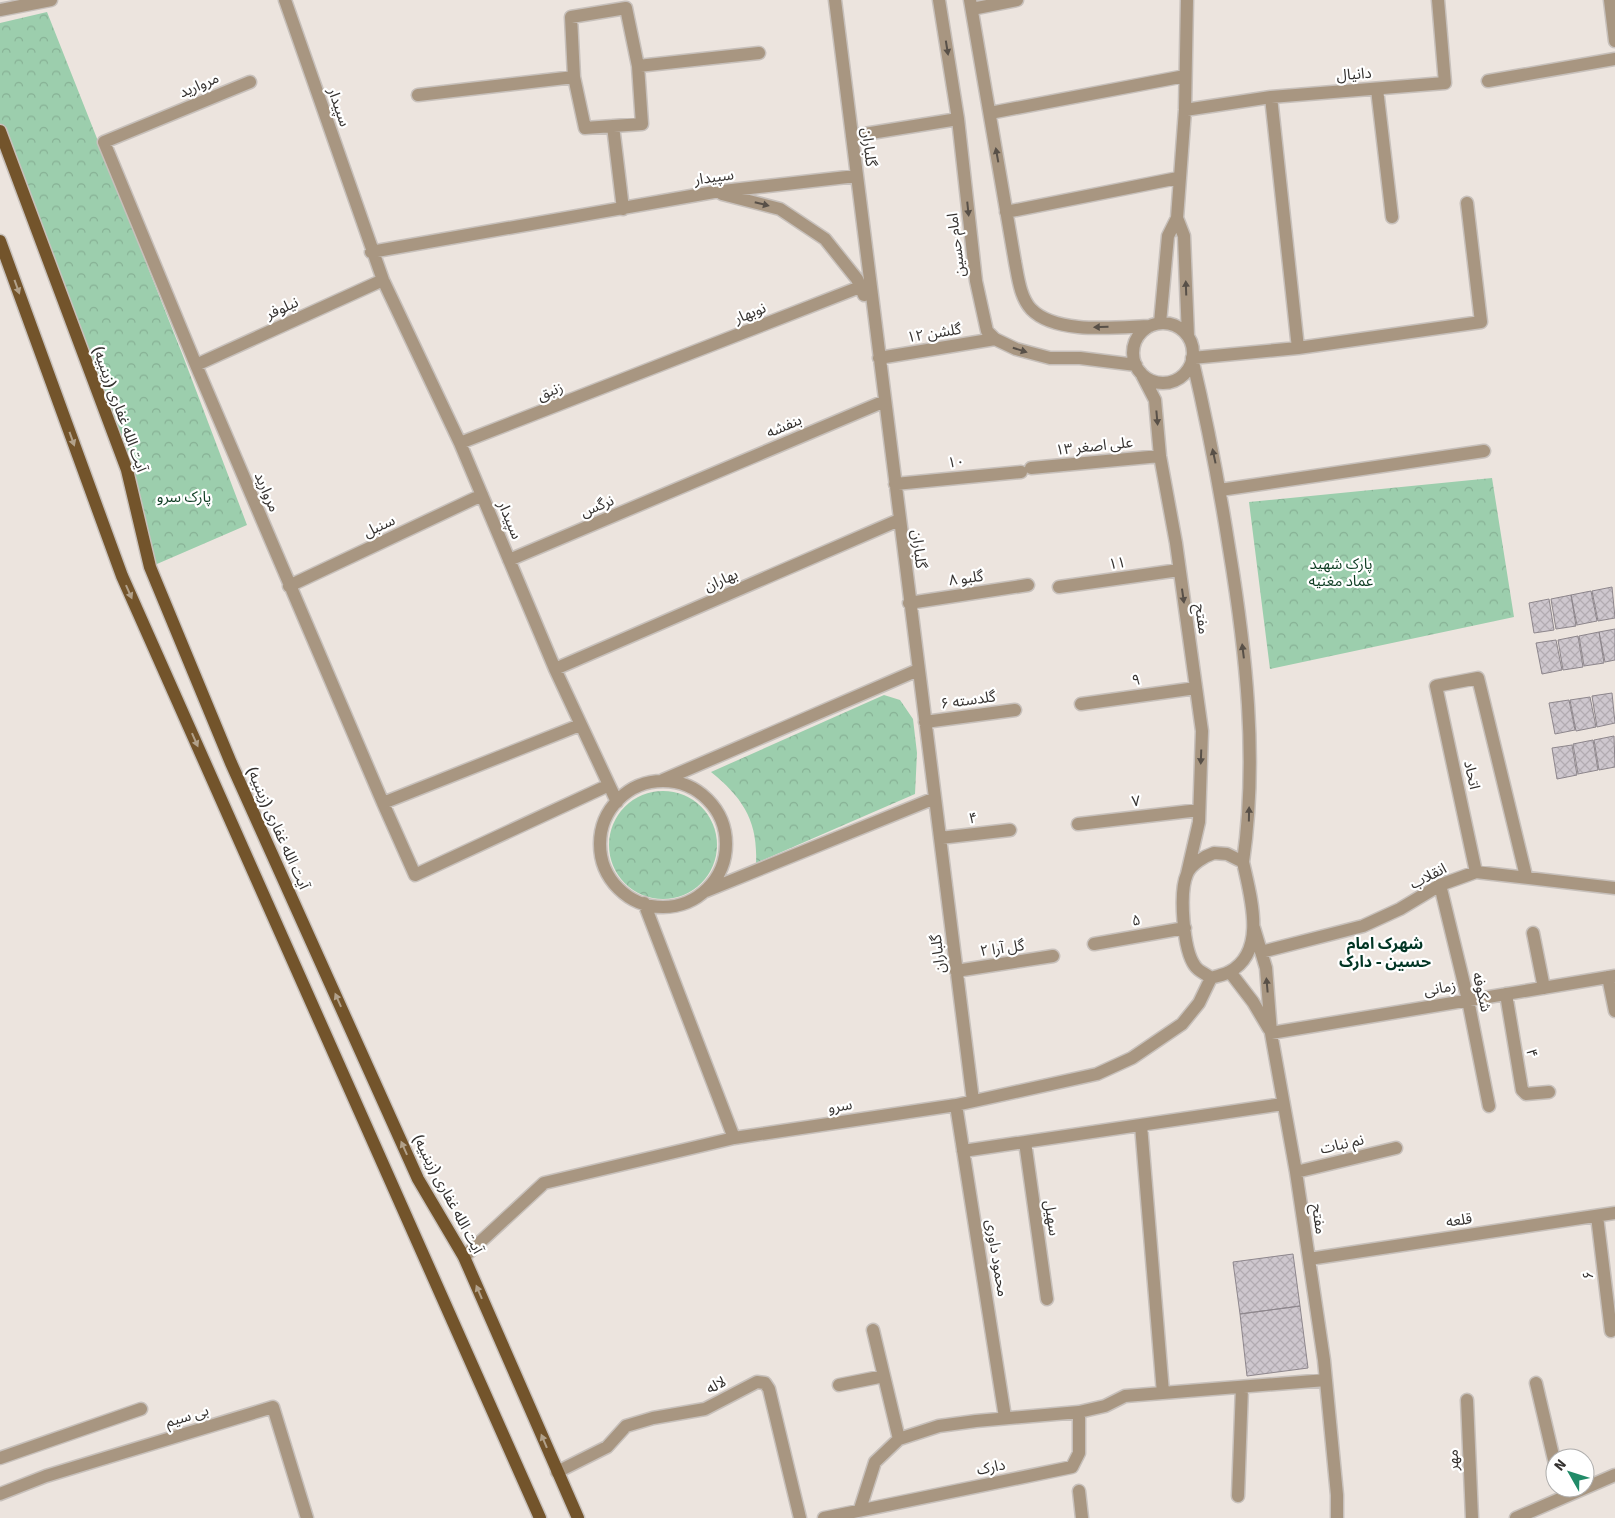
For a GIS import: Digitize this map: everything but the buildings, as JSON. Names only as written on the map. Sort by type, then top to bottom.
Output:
[{"type":"main road","name":"آیت الله غفاری (زینبیه)","points":[[0,131],[127,470],[150,567],[231,763],[414,1170],[464,1257],[578,1518]]},
{"type":"main road","points":[[0,241],[122,576],[540,1518]]},
{"type":"street","points":[[0,10],[51,0]]},
{"type":"street","name":"سپیدار","points":[[285,0],[371,252],[460,443],[555,669],[617,802]]},
{"type":"street","name":"گلباران","points":[[835,0],[909,603],[936,798],[973,1101]]},
{"type":"street","name":"امام حسین","points":[[939,0],[958,120],[976,281],[987,331],[995,339]]},
{"type":"street","points":[[1017,0],[971,4],[1020,287],[1031,309],[1054,322],[1088,328],[1176,326],[1188,336]]},
{"type":"street","points":[[995,339],[1016,350],[1050,358],[1080,358],[1138,369],[1154,382],[1171,382],[1185,373],[1193,351],[1188,336],[1184,236],[1177,218],[1178,178],[1185,110],[1188,0]]},
{"type":"street","name":"دانیال","points":[[1185,110],[1270,97],[1444,82],[1438,0]]},
{"type":"street","points":[[1610,0],[1615,41]]},
{"type":"street","points":[[626,8],[638,66],[642,124],[585,128],[574,77],[571,16],[626,8]]},
{"type":"street","points":[[638,66],[759,52]]},
{"type":"street","points":[[1488,81],[1615,58]]},
{"type":"street","points":[[990,113],[1185,76]]},
{"type":"street","points":[[418,95],[574,77]]},
{"type":"street","name":"مروارید","points":[[250,82],[104,142],[289,586],[415,875],[609,786]]},
{"type":"street","points":[[1377,89],[1392,217]]},
{"type":"street","points":[[1270,97],[1298,348]]},
{"type":"street","points":[[852,136],[958,120]]},
{"type":"street","points":[[612,126],[623,208]]},
{"type":"street","name":"سپیدار","points":[[371,252],[714,192],[856,176]]},
{"type":"street","points":[[1006,212],[1178,178]]},
{"type":"street","points":[[714,192],[780,209],[825,239],[857,279],[875,320]]},
{"type":"street","points":[[1192,358],[1298,348],[1481,322],[1467,203]]},
{"type":"street","points":[[1138,369],[1134,347],[1137,339],[1155,325],[1168,236],[1177,218]]},
{"type":"street","name":"نیلوفر","points":[[196,365],[383,280]]},
{"type":"street","name":"نوبهار","points":[[652,370],[860,287]]},
{"type":"street","name":"گلشن ۱۲","points":[[879,358],[995,339]]},
{"type":"street","points":[[1187,874],[1204,857],[1214,853],[1228,854],[1243,862],[1249,818],[1249,735],[1244,657],[1220,490],[1192,358]]},
{"type":"street","name":"مفتح","points":[[1138,369],[1156,400],[1160,456],[1179,570],[1202,730],[1198,822],[1187,874],[1182,912],[1188,950],[1195,967],[1210,978]]},
{"type":"street","name":"زنبق","points":[[460,443],[652,370]]},
{"type":"street","name":"بنفشه","points":[[697,481],[885,401]]},
{"type":"street","points":[[1220,490],[1484,451]]},
{"type":"street","name":"علی اصغر ۱۳","points":[[1026,470],[1160,456]]},
{"type":"street","name":"۱۰","points":[[895,484],[1026,470]]},
{"type":"street","name":"نرگس","points":[[509,560],[697,481]]},
{"type":"street","name":"سنبل","points":[[289,586],[482,495]]},
{"type":"street","name":"بهاران","points":[[555,669],[899,520]]},
{"type":"street","name":"۱۱","points":[[1059,587],[1179,570]]},
{"type":"street","name":"گلبو ۸","points":[[909,603],[1028,585]]},
{"type":"street","points":[[918,670],[663,780],[642,784],[623,795],[609,811],[602,830],[600,850],[606,869],[617,886],[632,899],[644,903],[671,906],[690,901],[701,894],[936,798]]},
{"type":"street","name":"اتحاد","points":[[1476,872],[1436,686],[1478,678],[1526,876]]},
{"type":"street","name":"۹","points":[[1081,704],[1196,688]]},
{"type":"street","name":"گلدسته ۶","points":[[925,722],[1014,710]]},
{"type":"street","points":[[383,802],[580,725]]},
{"type":"street","points":[[663,780],[685,784],[704,794],[718,811],[726,831],[726,853],[719,874],[701,894]]},
{"type":"street","name":"۷","points":[[1078,824],[1199,810]]},
{"type":"street","name":"۴","points":[[940,838],[1010,830]]},
{"type":"street","name":"مفتح","points":[[1243,862],[1254,928],[1266,968],[1271,1033],[1296,1172],[1309,1259],[1326,1380],[1337,1495],[1337,1518]]},
{"type":"street","name":"انقلاب","points":[[1262,952],[1363,926],[1400,909],[1440,885],[1476,872],[1526,876],[1615,888]]},
{"type":"street","name":"شکوفه","points":[[1440,885],[1468,1000],[1489,1106]]},
{"type":"street","points":[[644,903],[734,1138]]},
{"type":"street","name":"۵","points":[[1094,944],[1185,928]]},
{"type":"street","points":[[1210,978],[1230,972],[1252,944],[1254,928]]},
{"type":"street","points":[[1533,934],[1544,988]]},
{"type":"street","name":"گل آرا ۲","points":[[956,971],[1053,956]]},
{"type":"street","points":[[1230,972],[1253,1002],[1271,1033]]},
{"type":"street","points":[[1612,976],[1615,1011]]},
{"type":"street","name":"زمانی","points":[[1271,1033],[1612,976]]},
{"type":"street","name":"سرو","points":[[464,1257],[544,1182],[734,1138],[956,1104],[1097,1074],[1132,1058],[1182,1024],[1199,1003],[1210,978]]},
{"type":"street","name":"۴","points":[[1506,994],[1522,1090],[1526,1094],[1549,1092]]},
{"type":"street","name":"محمود داوری","points":[[956,1104],[1005,1417]]},
{"type":"street","points":[[963,1151],[1283,1104]]},
{"type":"street","points":[[1141,1126],[1163,1393]]},
{"type":"street","name":"سهیل","points":[[1025,1142],[1047,1299]]},
{"type":"street","name":"نم نبات","points":[[1296,1172],[1396,1148]]},
{"type":"street","name":"قلعه","points":[[1309,1259],[1615,1213]]},
{"type":"street","name":"۶","points":[[1597,1216],[1611,1331]]},
{"type":"street","points":[[873,1330],[899,1438]]},
{"type":"street","points":[[839,1385],[884,1376]]},
{"type":"street","points":[[860,1509],[875,1462],[899,1438],[939,1426],[1005,1417],[1079,1412],[1105,1406],[1125,1396],[1326,1380]]},
{"type":"street","name":"لاله","points":[[557,1472],[607,1447],[626,1426],[653,1418],[705,1409],[756,1382],[765,1383],[800,1518]]},
{"type":"street","points":[[1536,1383],[1551,1448]]},
{"type":"street","points":[[1238,1496],[1242,1387]]},
{"type":"street","name":"مهر","points":[[1467,1400],[1472,1518]]},
{"type":"street","name":"بی سیم","points":[[0,1494],[46,1476],[273,1407],[307,1518]]},
{"type":"street","points":[[0,1458],[141,1410]]},
{"type":"street","name":"دارک","points":[[824,1518],[860,1509],[1072,1467],[1079,1453],[1079,1412]]},
{"type":"street","points":[[1595,1482],[1615,1475]]},
{"type":"street","points":[[1079,1492],[1082,1518]]},
{"type":"street","points":[[1516,1518],[1553,1498]]},
{"type":"green space","name":"پارک سرو","points":[[47,12],[183,356],[247,525],[150,567],[127,470],[0,131],[0,23]]},
{"type":"green space","name":"پارک شهید عماد مغنیه","points":[[1492,478],[1514,617],[1270,669],[1249,502]]},
{"type":"green space","points":[[884,695],[900,700],[913,719],[917,753],[915,794],[756,863],[754,835],[746,812],[732,791],[711,772]]},
{"type":"green space","points":[[663,791],[684,795],[701,807],[713,824],[717,845],[713,866],[701,883],[684,895],[663,899],[642,895],[625,883],[613,866],[609,845],[613,824],[625,807],[642,795]]},
{"type":"district","name":"شهرک امام حسین - دارک","points":[[1385,953]]}]
